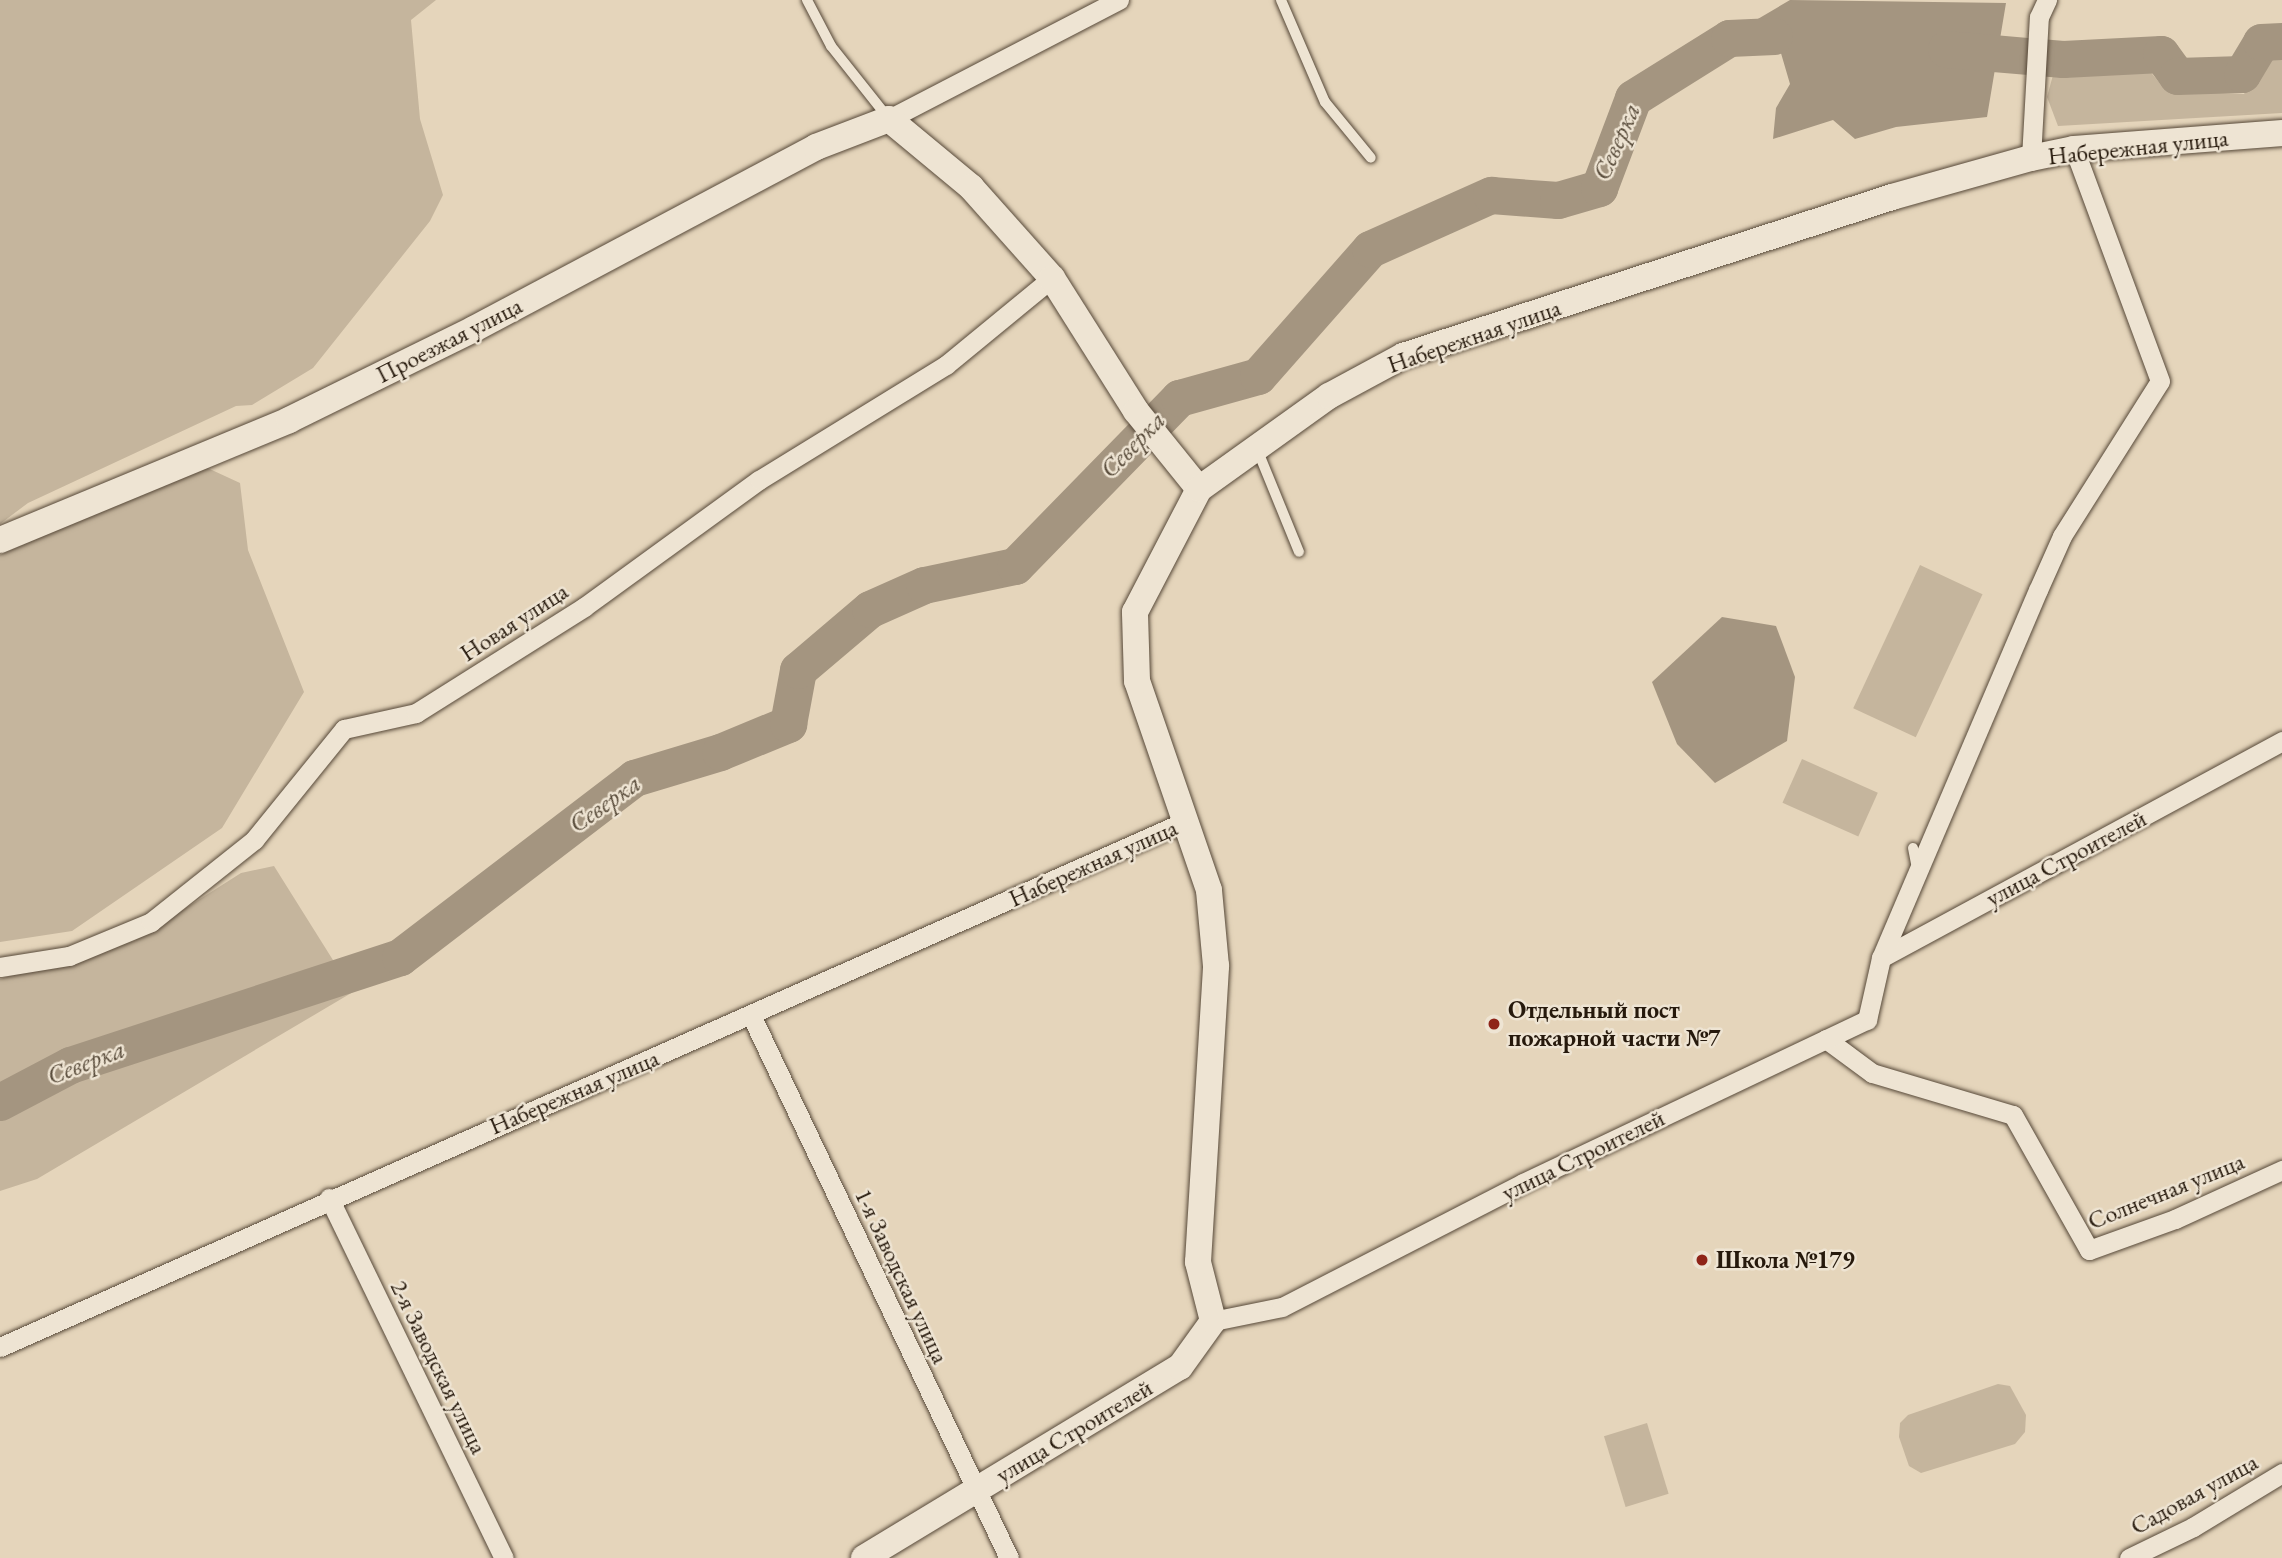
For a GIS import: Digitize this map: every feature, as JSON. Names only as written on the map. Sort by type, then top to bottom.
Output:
[{"type":"street","points":[[1119,0],[889,119],[971,187],[1052,278],[1159,445],[1199,489]]},
{"type":"street","points":[[2031,158],[2032,99],[2043,9]]},
{"type":"street","name":"Проезжая улица","points":[[0,540],[289,420],[474,329],[816,147],[889,119]]},
{"type":"street","name":"Набережная улица","points":[[0,1347],[329,1198],[751,1015],[1186,821],[1137,681],[1135,612],[1199,489],[1329,396],[1403,356],[1892,197],[2031,158],[2074,149],[2282,133]]},
{"type":"street","points":[[1881,958],[1918,874],[2032,588],[2160,381],[2074,149]]},
{"type":"street","name":"Новая улица","points":[[0,967],[69,956],[151,922],[254,840],[344,729],[416,713],[517,650],[584,607],[759,480],[946,365],[1052,278]]},
{"type":"street","name":"улица Строителей","points":[[864,1558],[1180,1367],[1213,1321],[1282,1307],[1522,1183],[1867,1020],[1881,958],[2282,741]]},
{"type":"street","points":[[1186,821],[1209,890],[1216,966],[1198,1262],[1213,1321]]},
{"type":"street","name":"1-я Заводская улица","points":[[751,1015],[1009,1558]]},
{"type":"street","name":"Солнечная улица","points":[[1826,1039],[1872,1073],[2013,1115],[2088,1250],[2175,1219],[2282,1170]]},
{"type":"street","name":"2-я Заводская улица","points":[[329,1198],[504,1558]]},
{"type":"street","name":"Садовая улица","points":[[2129,1558],[2193,1527],[2282,1473]]},
{"type":"lane","points":[[807,0],[831,46],[889,119]]},
{"type":"lane","points":[[1280,0],[1325,102],[1371,158]]},
{"type":"lane","points":[[1257,448],[1299,552]]},
{"type":"lane","points":[[1913,848],[1918,874]]},
{"type":"shaded area","points":[[0,0],[436,0],[411,20],[420,119],[443,195],[430,221],[313,368],[252,405],[236,406],[28,503],[0,524]]},
{"type":"shaded area","points":[[1790,0],[2006,3],[1987,117],[1896,127],[1855,139],[1833,120],[1773,139],[1776,108],[1790,84],[1778,43],[1722,40]]},
{"type":"shaded area","points":[[2268,53],[2282,53],[2282,113],[2058,126],[2047,97],[2053,75],[2149,70],[2166,91],[2244,94]]},
{"type":"shaded area","points":[[201,465],[240,483],[248,550],[304,692],[222,828],[72,931],[0,942],[0,555]]},
{"type":"shaded area","points":[[1920,565],[1983,594],[1916,737],[1853,708]]},
{"type":"shaded area","points":[[1722,617],[1776,626],[1795,677],[1787,741],[1715,783],[1677,744],[1652,682]]},
{"type":"shaded area","points":[[1802,759],[1878,793],[1858,837],[1782,803]]},
{"type":"shaded area","points":[[274,866],[353,992],[37,1179],[0,1191],[0,979],[134,941],[241,873]]},
{"type":"shaded area","points":[[1998,1384],[2010,1386],[2026,1415],[2025,1432],[2015,1444],[1921,1473],[1909,1466],[1899,1437],[1900,1423],[1908,1415]]},
{"type":"shaded area","points":[[1647,1423],[1669,1494],[1626,1507],[1604,1436]]},
{"type":"waterway","name":"Северка","points":[[0,1102],[70,1065],[400,957],[634,778],[720,752],[788,724],[798,670],[870,609],[924,585],[1015,566],[1179,398],[1258,376],[1370,249],[1491,195],[1558,200],[1599,188],[1633,98],[1729,38],[1774,36]]},
{"type":"waterway","name":"Северка","points":[[1946,49],[2063,59],[2161,54],[2177,76],[2242,74],[2261,42],[2282,41]]},
{"type":"place","name":"Отдельный пост пожарной части №7","points":[[1494,1024]]},
{"type":"place","name":"Школа №179","points":[[1702,1260]]}]
